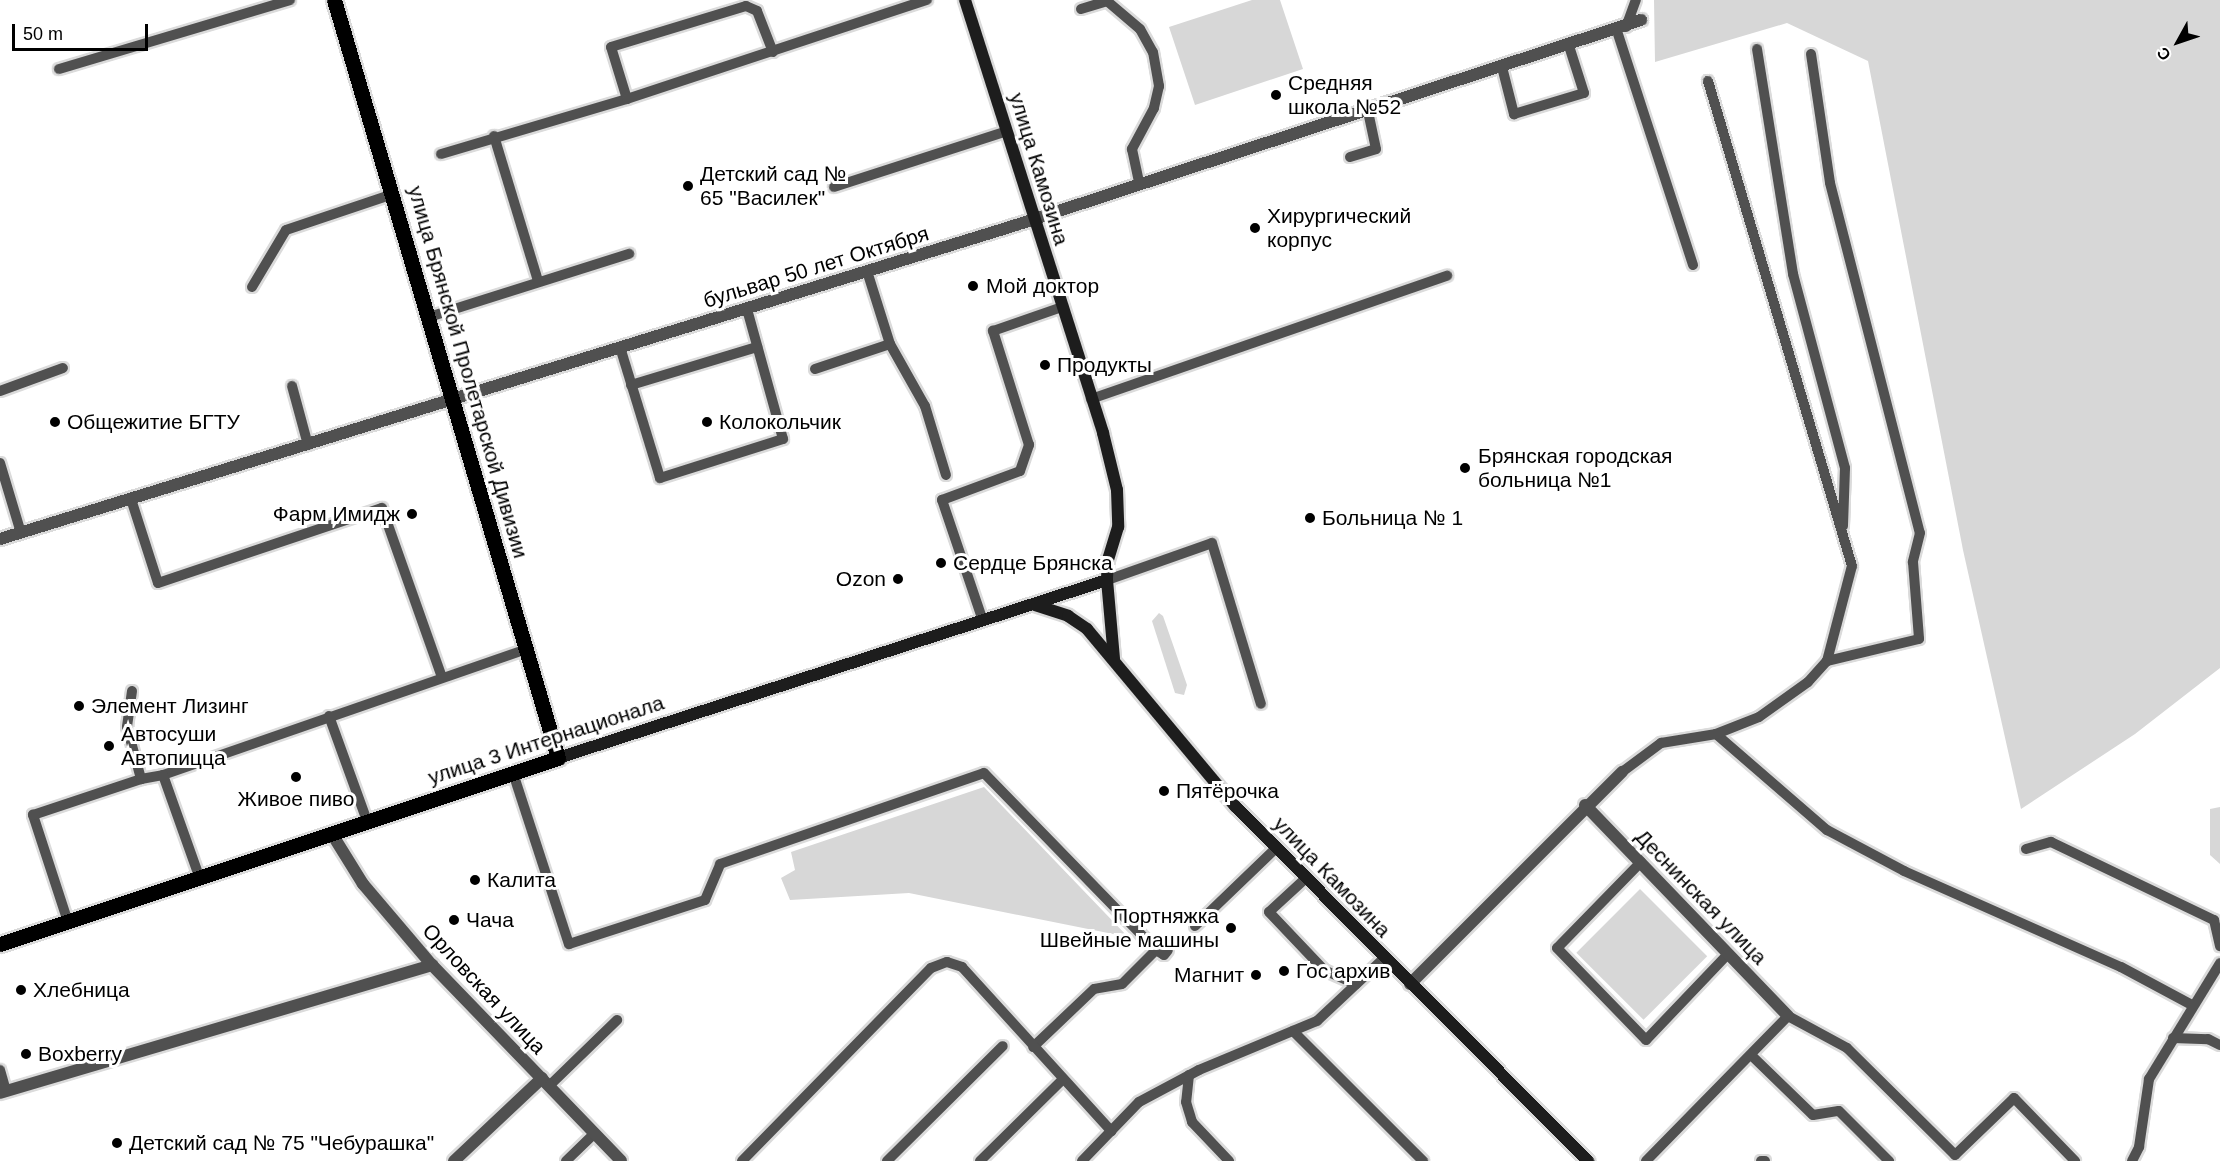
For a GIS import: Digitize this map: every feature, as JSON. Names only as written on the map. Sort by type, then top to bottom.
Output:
[{"type":"main road","name":"улица Брянской Пролетарской Дивизии","points":[[334,0],[558,758]]},
{"type":"main road","name":"улица 3 Интернационала","points":[[0,944],[558,758]]},
{"type":"street","name":"улица Камозина","points":[[965,0],[1091,399],[1117,490],[1118,527],[1108,559],[1107,580],[1114,659],[1235,806],[1588,1161]]},
{"type":"street","name":"бульвар 50 лет Октября","points":[[0,539],[1034,219],[1139,182],[1569,46],[1641,20]]},
{"type":"street","name":"улица 3 Интернационала","points":[[558,758],[1107,580]]},
{"type":"street","points":[[1035,605],[1068,616],[1087,629],[1114,659]]},
{"type":"street","points":[[1410,984],[1585,805],[1622,772]]},
{"type":"street","name":"Деснинская улица","points":[[1585,805],[1788,1016]]},
{"type":"street","name":"Орловская улица","points":[[332,834],[363,884],[432,965],[621,1161]]},
{"type":"street","points":[[3,1092],[432,965]]},
{"type":"street","points":[[454,1161],[545,1082]]},
{"type":"lane","points":[[59,69],[290,0]]},
{"type":"lane","points":[[441,154],[494,136],[627,99],[927,0]]},
{"type":"lane","points":[[1636,0],[1621,29],[1694,265]]},
{"type":"lane","points":[[1081,9],[1107,1],[1140,29],[1153,52],[1159,86],[1157,97],[1132,148],[1139,182]]},
{"type":"lane","points":[[627,99],[611,47],[746,6],[757,10],[772,52]]},
{"type":"lane","points":[[1502,67],[1514,114],[1584,93],[1569,46]]},
{"type":"lane","points":[[1757,49],[1793,274],[1845,468],[1843,535]]},
{"type":"lane","points":[[1812,54],[1830,183],[1920,533],[1913,562],[1919,639],[1827,661]]},
{"type":"lane","points":[[1622,772],[1661,743],[1716,734],[1759,717],[1808,682],[1827,661],[1852,566],[1708,81]]},
{"type":"lane","points":[[1350,157],[1376,149],[1368,110]]},
{"type":"lane","points":[[834,187],[1006,131]]},
{"type":"lane","points":[[494,136],[538,281]]},
{"type":"lane","points":[[252,287],[286,230],[393,194]]},
{"type":"lane","points":[[429,317],[629,254]]},
{"type":"lane","points":[[867,271],[890,344],[925,406],[946,475]]},
{"type":"lane","points":[[1091,399],[1447,276]]},
{"type":"lane","points":[[983,621],[942,500],[1020,471],[1029,445],[993,331],[1062,307]]},
{"type":"lane","points":[[620,347],[660,478],[783,439],[747,309]]},
{"type":"lane","points":[[814,369],[890,344]]},
{"type":"lane","points":[[631,385],[757,347]]},
{"type":"lane","points":[[0,391],[63,368]]},
{"type":"lane","points":[[292,386],[308,445]]},
{"type":"lane","points":[[0,463],[21,533]]},
{"type":"lane","points":[[131,499],[158,583],[382,508],[442,677]]},
{"type":"lane","points":[[1107,580],[1212,543],[1261,704]]},
{"type":"lane","points":[[68,922],[33,815],[141,779],[163,775],[527,649]]},
{"type":"lane","points":[[132,691],[127,727],[141,779]]},
{"type":"lane","points":[[329,716],[367,821]]},
{"type":"lane","points":[[1716,734],[1827,830],[1904,871],[2121,967],[2192,1005]]},
{"type":"lane","points":[[513,773],[569,944],[705,900],[720,864],[984,773],[1156,950],[1164,955],[1168,951]]},
{"type":"lane","points":[[163,775],[200,879]]},
{"type":"lane","points":[[2026,849],[2051,842],[2214,920],[2220,946]]},
{"type":"lane","points":[[1195,926],[1276,848]]},
{"type":"lane","points":[[1641,862],[1557,948],[1646,1040],[1728,954]]},
{"type":"lane","points":[[1306,878],[1269,912],[1324,970],[1356,984]]},
{"type":"lane","points":[[1033,1047],[1094,989],[1122,984],[1156,950]]},
{"type":"lane","points":[[1082,1161],[1139,1102],[1190,1075],[1317,1021],[1384,958]]},
{"type":"lane","points":[[742,1161],[931,968],[947,963],[962,967],[1062,1080],[1111,1131]]},
{"type":"lane","points":[[2132,1161],[2139,1146],[2149,1079],[2192,1005],[2220,963]]},
{"type":"lane","points":[[2208,979],[2220,982]]},
{"type":"lane","points":[[1646,1161],[1788,1016],[1847,1048],[1952,1158],[2014,1098],[2075,1161]]},
{"type":"lane","points":[[545,1082],[617,1020]]},
{"type":"lane","points":[[1293,1031],[1423,1161]]},
{"type":"lane","points":[[2173,1038],[2208,1039],[2220,1046]]},
{"type":"lane","points":[[887,1161],[1003,1046]]},
{"type":"lane","points":[[1750,1055],[1813,1115],[1839,1111],[1888,1161]]},
{"type":"lane","points":[[0,1071],[3,1092]]},
{"type":"lane","points":[[1190,1075],[1186,1102],[1192,1122],[1229,1161]]},
{"type":"lane","points":[[980,1161],[1062,1080]]},
{"type":"lane","points":[[566,1161],[595,1134]]},
{"type":"shaded area","points":[[1252,0],[1280,0],[1303,69],[1195,105],[1169,27]]},
{"type":"shaded area","points":[[1654,0],[2220,0],[2220,668],[2135,734],[2021,809],[1963,550],[1868,61],[1787,23],[1655,62]]},
{"type":"shaded area","points":[[1159,613],[1163,616],[1187,685],[1184,695],[1175,693],[1152,621]]},
{"type":"shaded area","points":[[984,787],[1128,937],[909,893],[790,900],[781,878],[795,870],[791,852]]},
{"type":"shaded area","points":[[2220,807],[2220,864],[2210,855],[2210,809]]},
{"type":"shaded area","points":[[1640,889],[1707,956],[1644,1020],[1576,953]]},
{"type":"place","name":"Средняя школа №52","points":[[1276,95]]},
{"type":"place","name":"Детский сад № 65 \"Василек\"","points":[[688,186]]},
{"type":"place","name":"Хирургический корпус","points":[[1255,228]]},
{"type":"place","name":"Мой доктор","points":[[973,286]]},
{"type":"place","name":"Продукты","points":[[1045,365]]},
{"type":"place","name":"Общежитие БГТУ","points":[[55,422]]},
{"type":"place","name":"Колокольчик","points":[[707,422]]},
{"type":"place","name":"Брянская городская больница №1","points":[[1465,468]]},
{"type":"place","name":"Фарм Имидж","points":[[412,514]]},
{"type":"place","name":"Больница № 1","points":[[1310,518]]},
{"type":"place","name":"Сердце Брянска","points":[[941,563]]},
{"type":"place","name":"Ozon","points":[[898,579]]},
{"type":"place","name":"Элемент Лизинг","points":[[79,706]]},
{"type":"place","name":"Автосуши Автопицца","points":[[109,746]]},
{"type":"place","name":"Живое пиво","points":[[296,777]]},
{"type":"place","name":"Пятёрочка","points":[[1164,791]]},
{"type":"place","name":"Калита","points":[[475,880]]},
{"type":"place","name":"Чача","points":[[454,920]]},
{"type":"place","name":"Портняжка Швейные машины","points":[[1231,928]]},
{"type":"place","name":"Гос архив","points":[[1284,971]]},
{"type":"place","name":"Магнит","points":[[1256,975]]},
{"type":"place","name":"Хлебница","points":[[21,990]]},
{"type":"place","name":"Boxberry","points":[[26,1054]]},
{"type":"place","name":"Детский сад № 75 \"Чебурашка\"","points":[[117,1143]]}]
